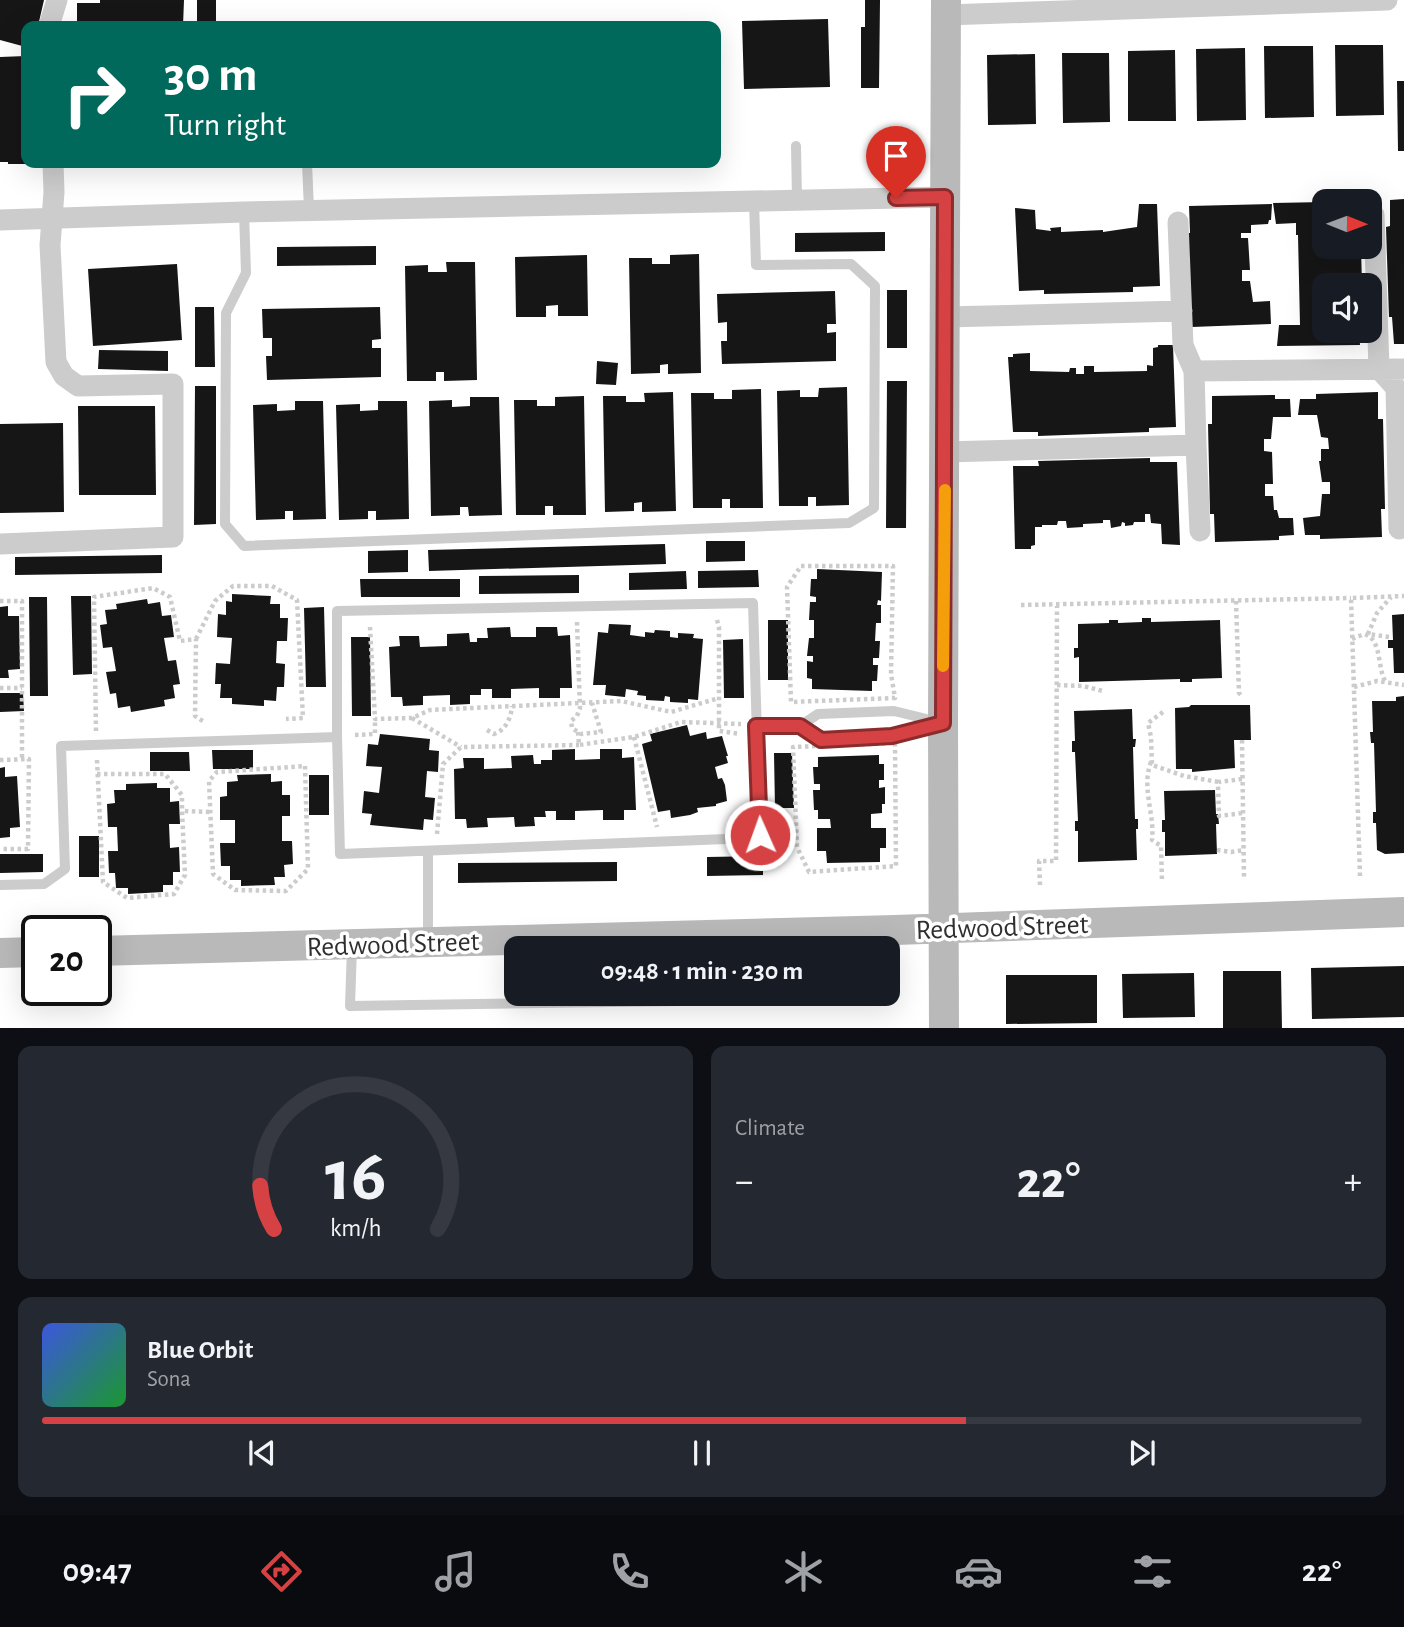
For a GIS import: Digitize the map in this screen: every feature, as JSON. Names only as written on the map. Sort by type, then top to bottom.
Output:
[{"type":"street","points":[[51,21],[57,0]]},
{"type":"street","points":[[944,1028],[946,7],[1387,0]]},
{"type":"street","points":[[0,544],[173,537],[173,384],[78,386],[64,376],[56,362],[50,245],[53,168]]},
{"type":"street","points":[[0,220],[309,210],[945,197]]},
{"type":"street","points":[[1178,222],[1184,345],[1194,371],[1199,531]]},
{"type":"street","points":[[1375,259],[1379,369],[1396,387],[1399,529]]},
{"type":"street","points":[[945,317],[1182,311]]},
{"type":"street","points":[[1194,371],[1404,369]]},
{"type":"street","points":[[945,452],[1196,445]]},
{"type":"street","name":"Redwood Street","points":[[112,951],[803,936],[944,928],[1404,912]]},
{"type":"street","points":[[0,953],[21,952]]},
{"type":"lane","points":[[796,146],[797,200]]},
{"type":"lane","points":[[307,168],[309,210]]},
{"type":"lane","points":[[244,212],[246,273],[226,313],[225,524],[244,546],[849,523],[874,509],[874,286],[851,264],[756,265],[754,201]]},
{"type":"lane","points":[[753,603],[756,726],[760,835],[727,839],[340,854],[337,611],[753,603]]},
{"type":"lane","points":[[800,726],[818,713],[894,711],[943,723]]},
{"type":"lane","points":[[756,726],[800,726],[821,740],[892,736],[943,723]]},
{"type":"lane","points":[[0,885],[44,884],[65,869],[61,746],[337,737]]},
{"type":"lane","points":[[428,850],[428,942]]},
{"type":"lane","points":[[352,944],[350,1006],[504,1003]]},
{"type":"path","points":[[801,566],[892,566],[891,674],[895,698],[790,702],[787,587],[801,566]]},
{"type":"path","points":[[214,722],[201,722],[195,716],[196,639],[215,601],[233,586],[272,586],[297,600],[303,718],[278,719]]},
{"type":"path","points":[[97,774],[165,774],[182,795],[185,875],[174,894],[127,898],[103,882],[97,774],[96,745],[94,597],[153,588],[170,597],[180,641],[196,639]]},
{"type":"path","points":[[1368,634],[1377,613],[1392,596]]},
{"type":"path","points":[[1021,605],[1404,596]]},
{"type":"path","points":[[1351,598],[1360,876]]},
{"type":"path","points":[[0,601],[22,601],[22,759]]},
{"type":"path","points":[[1237,601],[1239,693],[1243,698]]},
{"type":"path","points":[[1040,885],[1039,861],[1056,862],[1057,606]]},
{"type":"path","points":[[715,615],[719,627],[719,731],[740,732],[741,745]]},
{"type":"path","points":[[576,618],[580,703],[577,716],[571,721],[572,727],[578,732],[601,732],[592,703]]},
{"type":"path","points":[[355,746],[355,733],[375,734],[370,624]]},
{"type":"path","points":[[1368,634],[1377,647],[1385,681]]},
{"type":"path","points":[[1352,639],[1368,634],[1389,637]]},
{"type":"path","points":[[1354,687],[1385,681],[1404,685]]},
{"type":"path","points":[[1057,685],[1083,686],[1103,691]]},
{"type":"path","points":[[0,688],[22,688]]},
{"type":"path","points":[[375,719],[412,718],[430,710],[621,701],[671,712],[719,698]]},
{"type":"path","points":[[487,730],[495,734],[500,732],[508,722],[512,706]]},
{"type":"path","points":[[1162,881],[1161,846],[1152,840],[1147,780],[1152,761],[1151,737],[1147,723],[1163,712]]},
{"type":"path","points":[[412,718],[461,747],[579,745],[634,737],[681,722],[756,726]]},
{"type":"path","points":[[578,732],[579,745]]},
{"type":"path","points":[[634,737],[657,828],[646,829]]},
{"type":"path","points":[[1242,740],[1244,878]]},
{"type":"path","points":[[895,743],[896,866],[809,872],[797,846],[793,747],[895,743]]},
{"type":"path","points":[[425,835],[437,834],[443,764],[461,747]]},
{"type":"path","points":[[0,760],[29,759],[28,849],[0,849]]},
{"type":"path","points":[[1152,761],[1152,765],[1184,776],[1219,782],[1242,779]]},
{"type":"path","points":[[304,766],[308,869],[286,891],[235,890],[213,874],[211,811],[209,781],[217,772],[304,766]]},
{"type":"path","points":[[1219,782],[1219,816],[1243,813]]},
{"type":"path","points":[[182,811],[211,811]]},
{"type":"path","points":[[1217,850],[1244,850]]},
{"type":"building","points":[[0,0],[44,0],[39,21],[21,21],[21,46],[0,40]]},
{"type":"building","points":[[100,0],[184,0],[183,21],[77,21],[77,3],[100,3]]},
{"type":"building","points":[[197,0],[216,0],[216,21],[197,21]]},
{"type":"building","points":[[865,0],[880,0],[879,88],[861,88],[861,27],[865,27]]},
{"type":"building","points":[[828,19],[830,87],[744,89],[742,21]]},
{"type":"building","points":[[1335,45],[1383,45],[1384,115],[1336,116]]},
{"type":"building","points":[[1264,46],[1313,46],[1314,117],[1265,118]]},
{"type":"building","points":[[1245,48],[1246,120],[1197,121],[1196,49]]},
{"type":"building","points":[[1175,50],[1176,121],[1128,121],[1128,51]]},
{"type":"building","points":[[1062,53],[1109,53],[1110,122],[1063,123]]},
{"type":"building","points":[[1035,54],[1036,124],[988,125],[987,55]]},
{"type":"building","points":[[21,56],[21,164],[0,162],[0,57]]},
{"type":"building","points":[[1397,81],[1404,81],[1404,151],[1398,151]]},
{"type":"building","points":[[1404,199],[1404,344],[1394,344],[1392,317],[1389,317],[1386,227],[1390,226],[1390,200]]},
{"type":"building","points":[[1312,202],[1312,259],[1361,259],[1362,273],[1312,273],[1312,343],[1360,345],[1277,346],[1279,325],[1300,325],[1298,235],[1296,223],[1276,224],[1273,203]]},
{"type":"building","points":[[1139,204],[1157,204],[1160,286],[1133,287],[1133,292],[1044,294],[1044,290],[1019,291],[1015,208],[1035,210],[1036,229],[1051,231],[1050,228],[1061,227],[1061,232],[1103,232],[1137,227]]},
{"type":"building","points":[[1272,204],[1271,220],[1268,224],[1251,225],[1251,233],[1241,233],[1241,238],[1248,238],[1250,270],[1242,270],[1242,281],[1250,281],[1253,302],[1270,301],[1271,324],[1192,327],[1185,233],[1190,233],[1189,206]]},
{"type":"building","points":[[885,232],[885,251],[795,252],[795,233]]},
{"type":"building","points":[[376,246],[376,265],[277,266],[277,247]]},
{"type":"building","points":[[699,254],[701,373],[668,374],[668,364],[660,365],[660,373],[631,374],[629,258],[652,258],[652,264],[670,264],[670,255]]},
{"type":"building","points":[[587,255],[588,316],[558,316],[558,305],[546,306],[546,317],[516,317],[515,257]]},
{"type":"building","points":[[446,262],[475,262],[477,380],[444,381],[444,372],[436,372],[436,381],[407,381],[405,266],[428,265],[428,272],[447,272]]},
{"type":"building","points":[[177,264],[182,340],[93,346],[88,269]]},
{"type":"building","points":[[887,290],[907,290],[907,348],[887,348]]},
{"type":"building","points":[[835,291],[836,324],[827,324],[827,333],[836,332],[836,361],[722,364],[721,341],[727,341],[727,322],[718,323],[717,294]]},
{"type":"building","points":[[195,307],[214,307],[215,367],[195,367]]},
{"type":"building","points":[[380,307],[381,339],[372,340],[372,348],[381,348],[381,377],[267,380],[266,356],[272,356],[272,338],[263,338],[262,309]]},
{"type":"building","points":[[1158,345],[1173,345],[1176,427],[1149,428],[1149,432],[1038,436],[1038,432],[1013,432],[1008,357],[1013,357],[1013,354],[1030,353],[1030,371],[1069,372],[1070,368],[1076,368],[1076,374],[1084,374],[1084,366],[1094,366],[1094,372],[1147,371],[1147,365],[1153,366],[1153,348]]},
{"type":"building","points":[[99,350],[168,351],[168,371],[98,369]]},
{"type":"building","points":[[597,361],[618,363],[616,385],[596,384]]},
{"type":"building","points":[[887,381],[907,381],[906,528],[886,528]]},
{"type":"building","points":[[195,386],[216,386],[216,524],[194,525]]},
{"type":"building","points":[[847,387],[849,505],[816,506],[816,497],[808,497],[808,506],[779,506],[777,391],[800,390],[800,397],[818,397],[819,388]]},
{"type":"building","points":[[761,389],[763,508],[730,508],[730,499],[722,499],[722,508],[693,508],[691,393],[714,393],[714,399],[732,399],[732,390]]},
{"type":"building","points":[[673,392],[676,511],[642,512],[642,502],[634,503],[634,511],[605,512],[603,396],[626,396],[626,402],[645,402],[644,393]]},
{"type":"building","points":[[1378,392],[1378,419],[1383,419],[1385,509],[1381,509],[1382,537],[1320,539],[1320,535],[1305,535],[1303,518],[1320,516],[1322,494],[1330,494],[1330,482],[1322,482],[1319,461],[1321,449],[1329,449],[1328,438],[1321,437],[1317,415],[1298,415],[1300,399],[1316,399],[1316,394]]},
{"type":"building","points":[[1275,395],[1275,399],[1290,399],[1291,417],[1273,417],[1271,439],[1264,439],[1264,451],[1272,452],[1273,484],[1265,484],[1265,496],[1273,496],[1274,510],[1277,510],[1279,518],[1293,518],[1294,535],[1279,536],[1279,540],[1215,542],[1214,514],[1210,514],[1208,424],[1212,424],[1212,396]]},
{"type":"building","points":[[584,396],[586,515],[553,515],[553,506],[545,506],[545,515],[516,515],[514,400],[537,400],[537,406],[555,406],[555,397]]},
{"type":"building","points":[[470,397],[499,397],[502,515],[469,516],[468,507],[460,507],[460,515],[431,516],[429,401],[452,400],[452,407],[470,406]]},
{"type":"building","points":[[295,401],[323,401],[326,519],[293,520],[293,511],[285,511],[285,519],[256,520],[253,405],[277,404],[277,411],[295,410]]},
{"type":"building","points":[[378,401],[407,401],[409,519],[376,520],[376,511],[368,511],[368,519],[339,520],[336,405],[360,404],[360,411],[378,410]]},
{"type":"building","points":[[78,406],[155,406],[156,495],[79,495]]},
{"type":"building","points":[[63,423],[64,512],[0,513],[0,424]]},
{"type":"building","points":[[1150,458],[1150,462],[1177,462],[1180,545],[1162,544],[1161,524],[1151,523],[1150,514],[1145,514],[1145,522],[1134,522],[1133,525],[1125,526],[1122,522],[1121,526],[1111,528],[1110,520],[1083,524],[1083,527],[1067,528],[1066,521],[1058,521],[1057,525],[1042,525],[1035,527],[1035,545],[1031,546],[1031,549],[1015,549],[1013,466],[1039,466],[1038,461]]},
{"type":"building","points":[[706,541],[745,541],[745,561],[706,562]]},
{"type":"building","points":[[665,544],[666,564],[429,571],[428,550]]},
{"type":"building","points":[[408,550],[408,572],[368,573],[368,551]]},
{"type":"building","points":[[162,555],[162,573],[15,575],[15,557]]},
{"type":"building","points":[[817,569],[882,572],[881,601],[878,600],[877,605],[881,605],[881,623],[876,623],[875,641],[880,641],[879,658],[873,658],[873,665],[878,665],[877,681],[872,681],[872,691],[812,689],[812,679],[807,678],[807,661],[813,662],[813,656],[807,656],[809,638],[814,638],[814,620],[809,620],[810,602],[816,602],[816,597],[810,596],[811,579],[817,579]]},
{"type":"building","points":[[758,570],[759,587],[698,588],[698,571]]},
{"type":"building","points":[[686,571],[687,589],[629,590],[629,573]]},
{"type":"building","points":[[579,575],[579,593],[479,594],[479,576]]},
{"type":"building","points":[[360,579],[460,579],[460,597],[361,597]]},
{"type":"building","points":[[232,594],[271,596],[270,604],[280,604],[280,618],[288,618],[287,641],[277,641],[276,663],[285,664],[284,687],[277,687],[276,701],[264,700],[264,706],[232,704],[232,698],[220,698],[221,684],[215,684],[216,663],[230,664],[232,638],[217,637],[218,614],[226,615],[226,601],[232,602]]},
{"type":"building","points":[[71,596],[91,596],[92,674],[73,675]]},
{"type":"building","points":[[29,597],[47,597],[48,696],[30,696]]},
{"type":"building","points":[[147,599],[148,604],[160,602],[162,616],[171,615],[174,637],[164,638],[168,661],[176,660],[180,684],[173,685],[175,698],[164,700],[165,706],[131,712],[130,706],[118,708],[116,693],[110,694],[106,672],[116,671],[112,647],[103,648],[100,625],[107,624],[105,610],[117,609],[116,604]]},
{"type":"building","points":[[8,606],[8,616],[19,616],[20,669],[8,670],[9,678],[0,678],[0,607]]},
{"type":"building","points":[[324,607],[326,687],[306,687],[304,608]]},
{"type":"building","points":[[1404,614],[1404,673],[1394,673],[1393,648],[1388,648],[1388,640],[1393,640],[1392,615]]},
{"type":"building","points":[[1142,618],[1151,618],[1151,622],[1220,620],[1222,678],[1192,679],[1192,682],[1180,682],[1180,679],[1079,682],[1079,657],[1074,658],[1074,648],[1078,648],[1078,624],[1109,623],[1109,620],[1118,620],[1118,623],[1142,622]]},
{"type":"building","points":[[768,620],[788,620],[788,680],[768,680]]},
{"type":"building","points":[[609,624],[631,625],[630,635],[645,637],[645,632],[654,633],[655,630],[670,631],[670,637],[678,638],[678,633],[694,634],[693,638],[703,639],[698,700],[688,699],[688,703],[670,702],[670,697],[665,696],[664,701],[646,700],[646,696],[637,695],[638,691],[626,689],[625,697],[605,695],[606,685],[593,685],[598,632],[608,633]]},
{"type":"building","points":[[510,627],[511,637],[536,637],[536,627],[557,627],[558,636],[570,635],[572,688],[560,688],[560,698],[539,698],[539,688],[511,689],[511,698],[492,698],[492,689],[481,689],[481,695],[470,695],[470,704],[450,705],[450,695],[423,696],[423,705],[403,706],[402,697],[391,697],[389,647],[400,646],[399,636],[419,636],[420,647],[447,646],[447,634],[469,633],[470,642],[477,642],[477,638],[488,638],[487,628]]},
{"type":"building","points":[[351,637],[370,637],[371,716],[352,716]]},
{"type":"building","points":[[743,639],[744,698],[724,698],[723,640]]},
{"type":"building","points":[[0,693],[23,693],[24,711],[0,712]]},
{"type":"building","points":[[1404,696],[1404,853],[1385,854],[1377,850],[1376,823],[1373,823],[1373,812],[1376,812],[1374,743],[1371,743],[1370,732],[1373,732],[1372,701],[1396,701],[1396,697]]},
{"type":"building","points":[[1191,705],[1250,705],[1251,740],[1234,740],[1235,768],[1192,772],[1192,769],[1176,769],[1175,708]]},
{"type":"building","points":[[1132,709],[1133,739],[1136,739],[1133,747],[1135,819],[1138,819],[1137,860],[1078,862],[1078,831],[1075,831],[1075,821],[1078,821],[1075,752],[1072,752],[1072,741],[1075,741],[1074,711]]},
{"type":"building","points":[[687,725],[690,736],[706,732],[707,739],[722,736],[728,763],[715,767],[718,779],[722,778],[725,785],[727,801],[716,806],[697,808],[698,812],[690,815],[671,818],[670,810],[658,812],[642,744],[652,741],[650,734]]},
{"type":"building","points":[[380,734],[430,739],[429,750],[439,751],[438,772],[427,771],[425,797],[435,798],[433,820],[424,819],[423,830],[370,825],[372,814],[362,813],[364,791],[379,793],[382,767],[366,766],[368,744],[378,745]]},
{"type":"building","points":[[575,749],[575,760],[600,759],[600,749],[622,749],[622,758],[634,757],[636,810],[624,810],[624,820],[603,820],[603,810],[575,811],[575,820],[556,820],[556,811],[545,811],[546,817],[534,817],[535,826],[515,827],[514,817],[487,818],[488,827],[467,828],[466,819],[455,819],[454,769],[464,768],[463,758],[484,758],[484,769],[512,768],[511,756],[533,755],[534,764],[541,764],[541,760],[552,760],[552,750]]},
{"type":"building","points":[[212,750],[253,750],[253,769],[213,769]]},
{"type":"building","points":[[150,752],[189,752],[190,771],[150,771]]},
{"type":"building","points":[[774,753],[792,753],[794,808],[775,808]]},
{"type":"building","points":[[879,755],[879,764],[884,764],[884,780],[879,780],[879,788],[885,787],[885,804],[882,804],[882,813],[871,814],[871,828],[886,828],[886,848],[880,848],[880,862],[827,863],[826,851],[817,851],[817,828],[831,828],[830,819],[818,819],[818,810],[814,810],[813,790],[820,790],[820,784],[814,784],[813,767],[818,767],[818,757]]},
{"type":"building","points":[[5,767],[5,777],[17,776],[20,827],[10,828],[10,837],[0,838],[0,768]]},
{"type":"building","points":[[271,774],[271,782],[282,781],[282,795],[290,795],[290,816],[282,816],[282,841],[292,841],[293,864],[284,865],[285,877],[274,877],[275,885],[241,886],[241,880],[230,880],[230,866],[221,866],[220,843],[235,843],[235,820],[220,820],[220,797],[227,796],[227,782],[238,781],[237,775]]},
{"type":"building","points":[[309,775],[329,775],[329,815],[309,815]]},
{"type":"building","points":[[157,783],[157,788],[170,788],[170,802],[179,801],[180,824],[169,824],[170,848],[179,847],[180,872],[173,872],[173,885],[163,885],[163,892],[128,894],[128,888],[116,888],[115,873],[109,873],[108,851],[118,851],[117,827],[108,827],[107,804],[115,803],[114,790],[126,790],[126,784]]},
{"type":"building","points":[[1215,790],[1219,824],[1216,824],[1217,854],[1165,856],[1165,832],[1162,832],[1162,820],[1165,820],[1164,791]]},
{"type":"building","points":[[79,836],[99,836],[99,877],[79,877]]},
{"type":"building","points":[[0,854],[43,854],[43,872],[0,873]]},
{"type":"building","points":[[763,856],[763,875],[707,876],[707,857]]},
{"type":"building","points":[[617,862],[617,881],[458,883],[458,863]]},
{"type":"building","points":[[1404,966],[1404,1017],[1312,1019],[1311,968]]},
{"type":"building","points":[[1223,971],[1281,971],[1282,1028],[1223,1028]]},
{"type":"building","points":[[1194,973],[1195,1017],[1123,1018],[1122,974]]},
{"type":"building","points":[[1006,975],[1097,975],[1097,1023],[1006,1024]]},
{"type":"slow traffic","points":[[943,666],[945,490]]},
{"type":"route","points":[[760,835],[756,726],[800,726],[821,740],[892,736],[943,723],[945,197],[896,198]]}]
